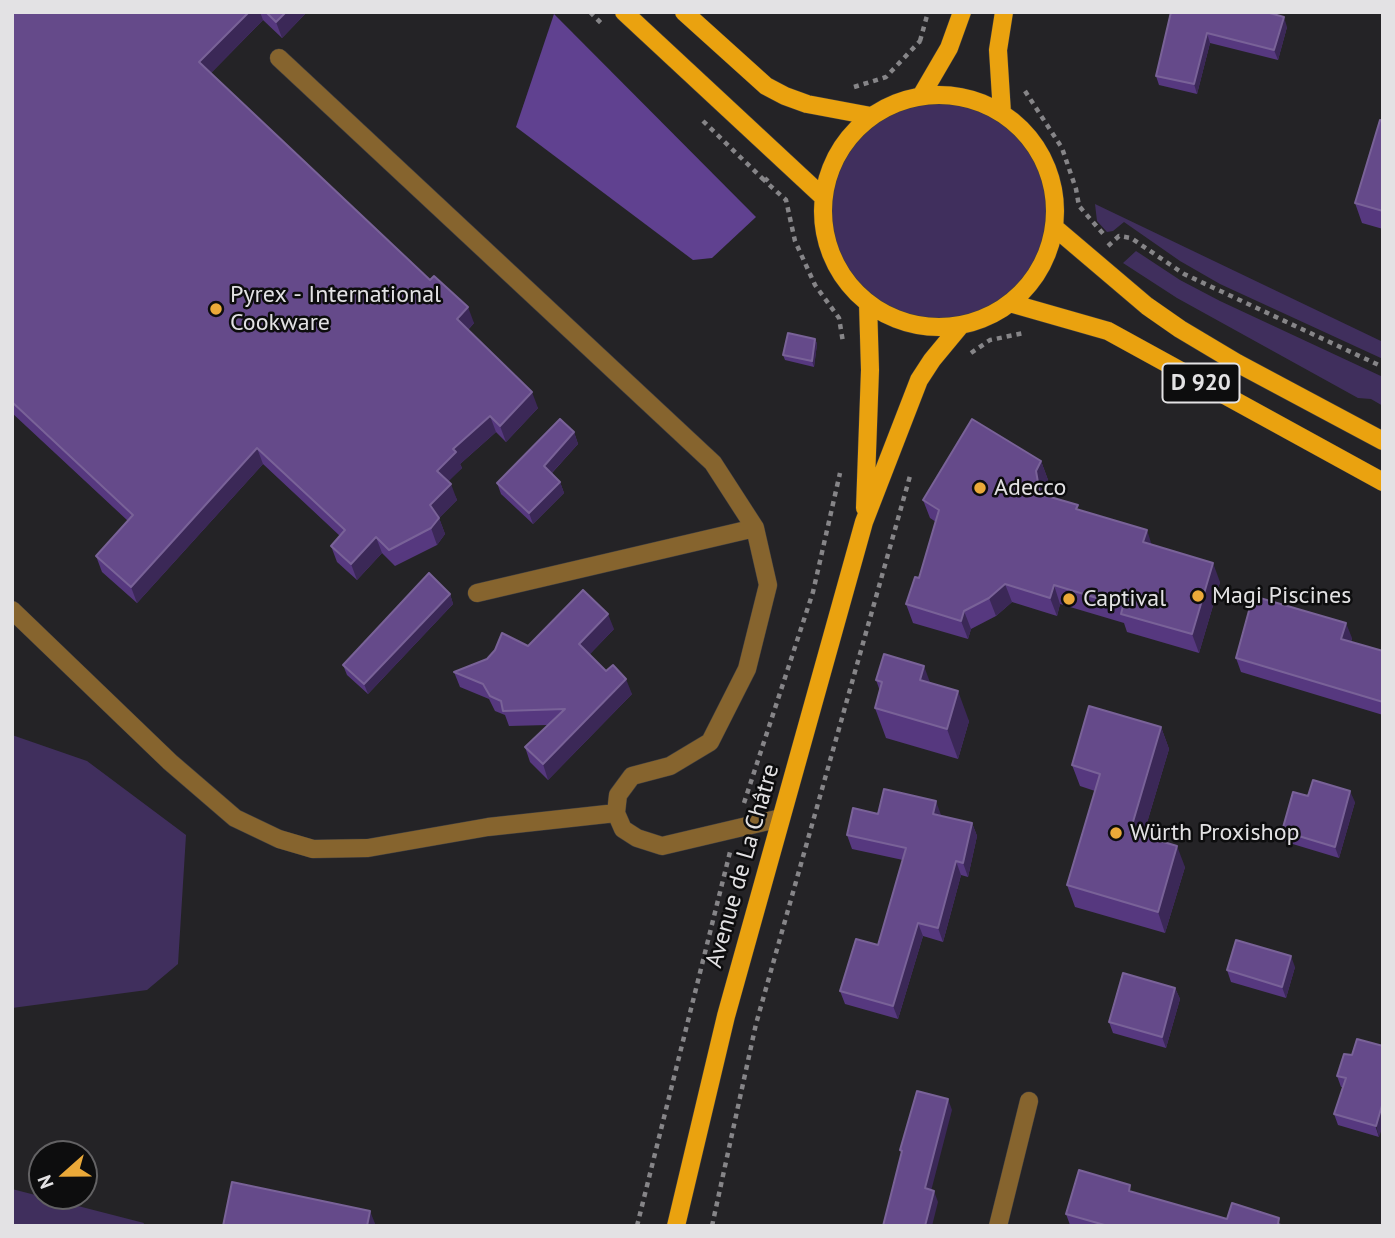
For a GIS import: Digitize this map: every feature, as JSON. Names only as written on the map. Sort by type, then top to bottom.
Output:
[{"type":"main road","points":[[624,12],[823,197]]},
{"type":"main road","points":[[684,12],[766,86],[807,104],[872,116]]},
{"type":"main road","points":[[921,96],[948,48],[962,12]]},
{"type":"main road","points":[[1002,113],[998,50],[1004,12]]},
{"type":"main road","points":[[939,94],[970,99],[1002,113],[1039,152],[1051,181],[1055,207],[1054,227],[1042,264],[1029,284],[1010,303],[994,313],[961,325],[921,326],[899,320],[868,303],[844,279],[830,252],[824,226],[823,197],[828,176],[836,156],[850,135],[872,116],[893,104],[921,96],[939,94]]},
{"type":"main road","name":"D 920","points":[[1054,227],[1147,306],[1180,329],[1237,363],[1383,441]]},
{"type":"main road","name":"Avenue de La Châtre","points":[[864,522],[870,370],[868,303]]},
{"type":"main road","name":"D 920","points":[[1010,303],[1108,331],[1383,482]]},
{"type":"main road","name":"Avenue de La Châtre","points":[[676,1226],[726,1016],[864,522],[919,380],[961,325]]},
{"type":"street","points":[[279,58],[713,463],[755,528],[768,585],[747,669],[710,742],[670,766],[632,776],[618,795],[616,813],[623,829],[637,838],[662,846],[781,818]]},
{"type":"street","points":[[477,593],[755,528]]},
{"type":"street","points":[[12,610],[170,762],[216,802],[235,818],[279,839],[313,849],[368,848],[488,827],[616,813]]},
{"type":"street","points":[[998,1226],[1029,1101]]},
{"type":"path","points":[[845,86],[855,87],[886,77],[920,41],[928,12]]},
{"type":"path","points":[[920,41],[948,48]]},
{"type":"path","points":[[1023,89],[1062,148],[1079,206],[1111,242]]},
{"type":"path","points":[[779,158],[765,181],[786,200],[795,241],[815,285],[839,318],[847,363],[870,370]]},
{"type":"path","points":[[1097,263],[1111,242],[1119,236],[1130,238],[1184,274],[1383,367]]},
{"type":"path","points":[[961,359],[990,340],[1029,332]]},
{"type":"path","points":[[712,1226],[756,1024],[889,544],[914,464]]},
{"type":"shaded area","points":[[554,14],[756,217],[712,258],[693,260],[516,127]]},
{"type":"shaded area","points":[[939,95],[962,97],[983,104],[1021,129],[1046,167],[1053,188],[1053,234],[1046,255],[1021,293],[983,318],[962,325],[939,327],[916,325],[895,318],[857,293],[832,255],[825,234],[823,211],[825,188],[832,167],[857,129],[895,104],[916,97]]},
{"type":"shaded area","points":[[1095,204],[1383,342],[1383,359],[1220,284],[1180,261],[1124,222],[1113,231],[1107,232],[1097,221]]},
{"type":"shaded area","points":[[1136,251],[1180,280],[1220,301],[1383,377],[1383,406],[1371,399],[1358,398],[1177,298],[1123,263]]},
{"type":"shaded area","points":[[12,735],[87,761],[186,835],[178,964],[147,990],[12,1008]]},
{"type":"shaded area","points":[[12,1189],[28,1193],[28,1210],[94,1210],[144,1223],[143,1226],[12,1226]]},
{"type":"building","name":"Pyrex - International Cookware","points":[[12,12],[249,12],[199,62],[430,280],[434,276],[468,307],[457,319],[532,392],[500,426],[490,416],[453,449],[456,452],[437,471],[451,484],[430,505],[439,518],[431,528],[389,550],[376,537],[351,564],[331,546],[345,530],[257,448],[131,587],[96,556],[133,515],[12,402]]},
{"type":"building","points":[[266,12],[286,12],[276,22]]},
{"type":"building","points":[[1171,12],[1266,12],[1284,17],[1274,50],[1207,33],[1194,84],[1156,76]]},
{"type":"building","points":[[1380,120],[1383,121],[1383,211],[1355,203]]},
{"type":"building","points":[[788,333],[815,339],[812,361],[783,355]]},
{"type":"building","points":[[560,419],[574,432],[544,466],[560,482],[529,513],[497,483]]},
{"type":"building","points":[[972,419],[1041,461],[1036,471],[1040,494],[1078,505],[1076,509],[1147,530],[1143,542],[1213,563],[1192,634],[1121,614],[1123,606],[1054,585],[1050,598],[1005,584],[989,598],[964,611],[961,621],[906,604],[915,577],[919,578],[939,510],[923,500]]},
{"type":"building","points":[[429,573],[450,594],[364,684],[343,665]]},
{"type":"building","points":[[583,590],[608,614],[579,644],[606,671],[613,665],[626,679],[543,764],[525,747],[565,709],[503,711],[501,701],[490,696],[483,684],[454,672],[487,659],[495,650],[502,633],[528,646]]},
{"type":"building","points":[[1253,596],[1346,623],[1341,639],[1383,651],[1383,702],[1236,658]]},
{"type":"building","points":[[884,654],[924,666],[920,680],[958,691],[947,729],[875,708],[882,682],[876,680]]},
{"type":"building","points":[[1089,706],[1161,727],[1130,832],[1177,846],[1158,912],[1067,885],[1100,774],[1072,765]]},
{"type":"building","points":[[1313,780],[1350,791],[1335,847],[1282,831],[1293,792],[1308,796]]},
{"type":"building","points":[[884,789],[936,801],[933,814],[972,823],[963,863],[956,861],[938,928],[918,923],[893,1006],[840,991],[856,939],[878,945],[906,848],[847,835],[853,808],[878,814]]},
{"type":"building","points":[[1236,940],[1291,956],[1282,987],[1227,970]]},
{"type":"building","points":[[1123,973],[1175,988],[1162,1037],[1109,1022]]},
{"type":"building","points":[[1357,1039],[1383,1046],[1383,1102],[1376,1126],[1334,1114],[1346,1078],[1337,1076],[1344,1054],[1352,1055]]},
{"type":"building","points":[[917,1091],[948,1099],[925,1188],[934,1191],[925,1226],[883,1226],[902,1151],[900,1150]]},
{"type":"building","points":[[1079,1170],[1130,1185],[1129,1191],[1227,1219],[1232,1203],[1279,1218],[1278,1224],[1283,1226],[1108,1226],[1066,1214]]},
{"type":"building","points":[[232,1182],[370,1211],[367,1226],[223,1226]]},
{"type":"place","name":"Pyrex - International Cookware","points":[[216,309]]},
{"type":"place","name":"Adecco","points":[[980,488]]},
{"type":"place","name":"Magi Piscines","points":[[1198,596]]},
{"type":"place","name":"Captival","points":[[1069,599]]},
{"type":"place","name":"Würth Proxishop","points":[[1116,833]]}]
